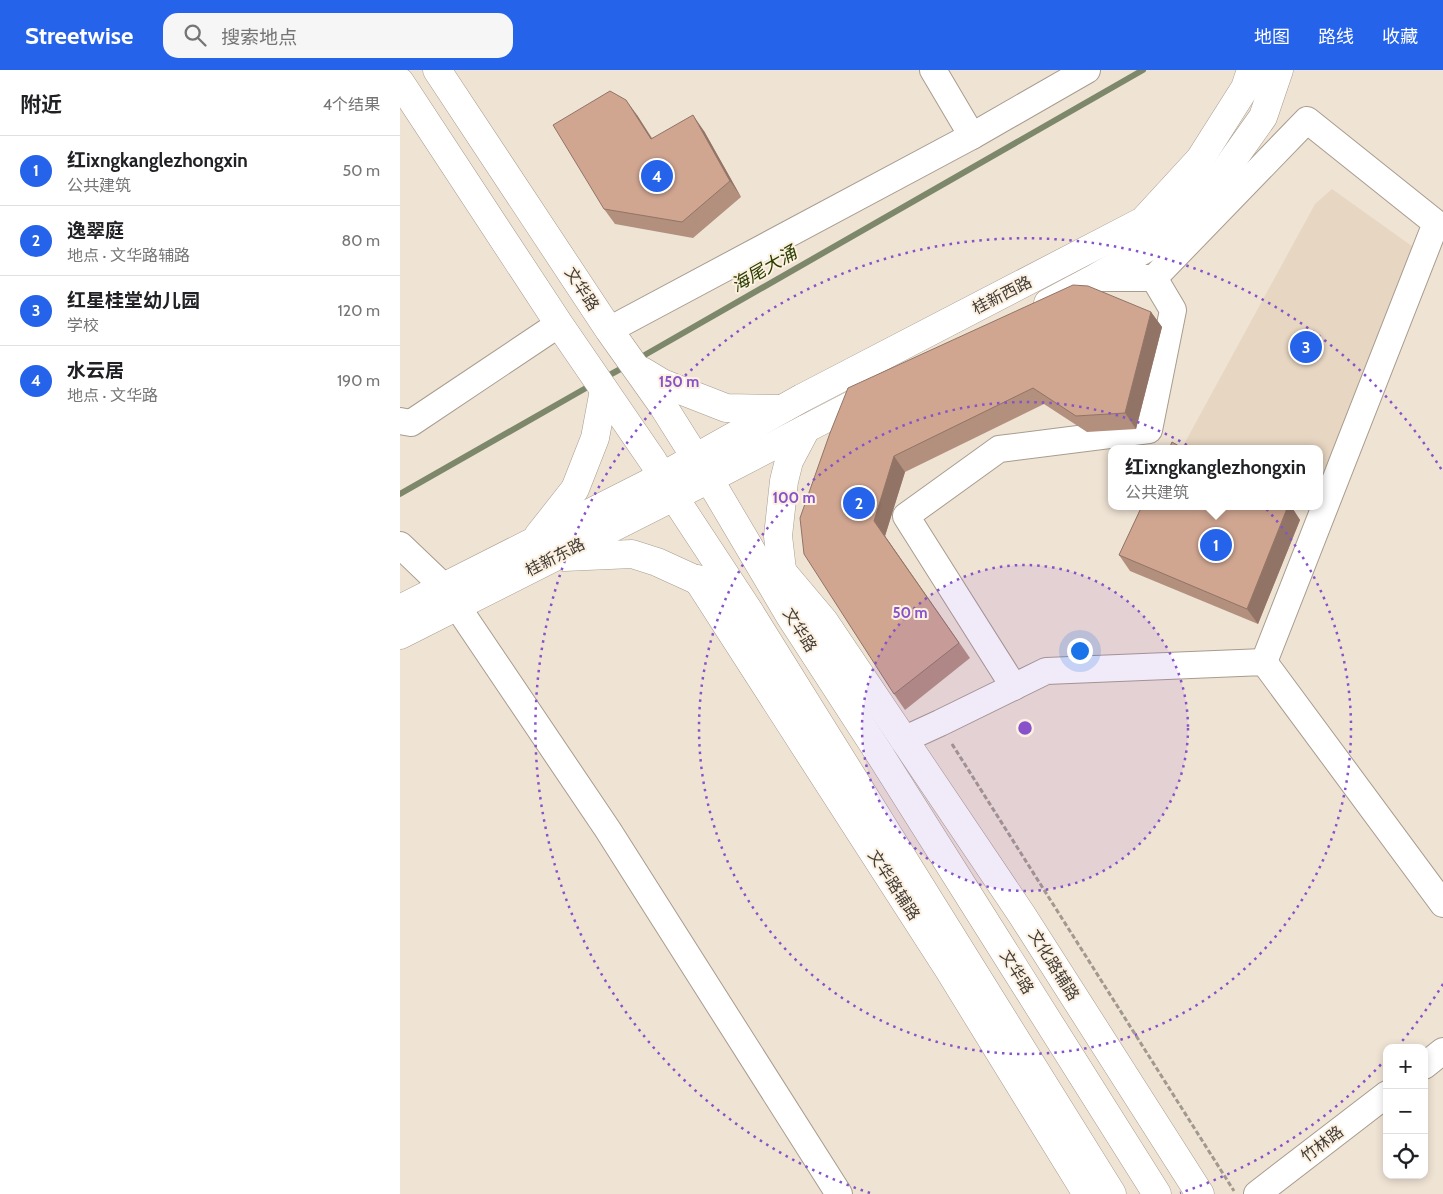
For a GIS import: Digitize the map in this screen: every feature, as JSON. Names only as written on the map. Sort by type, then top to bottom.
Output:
[{"type":"main road","name":"文华路","points":[[437,70],[610,331],[663,406],[703,469],[790,616],[879,753],[1157,1194]]},
{"type":"main road","name":"桂新西路","points":[[703,469],[782,410],[1143,222],[1200,159],[1245,88],[1251,70]]},
{"type":"main road","points":[[1025,315],[1157,242],[1219,178],[1263,117],[1280,70]]},
{"type":"main road","name":"文华路","points":[[400,82],[653,461],[749,611],[1112,1194]]},
{"type":"main road","points":[[636,369],[662,383],[726,408],[782,410]]},
{"type":"main road","points":[[703,469],[806,429],[894,383]]},
{"type":"main road","points":[[604,390],[595,438],[575,489],[545,549],[632,554],[657,562],[697,579],[749,611]]},
{"type":"main road","points":[[790,616],[781,570],[778,536],[784,481],[789,461],[806,429]]},
{"type":"main road","name":"桂新东路","points":[[400,635],[450,597],[703,469]]},
{"type":"main road","points":[[781,570],[824,621],[903,740]]},
{"type":"main road","name":"文华路辅路","points":[[697,579],[949,970],[1087,1194]]},
{"type":"main road","name":"桂新东路","points":[[400,609],[450,597]]},
{"type":"main road","name":"文化路辅路","points":[[903,740],[1028,924],[1200,1194]]},
{"type":"main road","points":[[998,942],[1028,924]]},
{"type":"street","points":[[934,70],[972,136]]},
{"type":"street","points":[[610,331],[972,136],[1086,70]]},
{"type":"street","points":[[1095,278],[1154,278],[1307,120],[1436,223],[1264,662]]},
{"type":"street","points":[[1014,687],[906,516],[999,449],[1149,430],[1173,310],[1154,278]]},
{"type":"street","points":[[400,421],[411,423],[560,324]]},
{"type":"street","points":[[400,545],[450,597],[608,830],[839,1194]]},
{"type":"street","points":[[903,740],[1046,671],[1264,662]]},
{"type":"street","points":[[1264,662],[1443,904]]},
{"type":"street","points":[[1428,1063],[1443,1051]]},
{"type":"street","name":"竹林路","points":[[1257,1194],[1383,1097]]},
{"type":"path","points":[[940,723],[1235,1194]]},
{"type":"shaded area","points":[[1332,189],[1416,249],[1323,473],[1323,445],[1184,445],[1315,204]]},
{"type":"building","points":[[610,91],[626,100],[651,139],[693,115],[730,181],[682,222],[604,209],[553,125]]},
{"type":"building","points":[[1073,285],[1088,286],[1151,312],[1125,413],[1076,416],[1033,388],[894,456],[874,521],[959,643],[894,694],[804,554],[800,518],[848,388]]},
{"type":"building","points":[[1140,510],[1286,510],[1247,609],[1119,555]]},
{"type":"waterway","name":"海尾大涌","points":[[636,360],[1143,70]]},
{"type":"waterway","name":"海尾大涌","points":[[604,378],[626,366]]},
{"type":"waterway","name":"海尾大涌","points":[[400,494],[593,384]]},
{"type":"place","name":"水云居","points":[[657,176]]},
{"type":"place","name":"红星桂堂幼儿园","points":[[1306,347]]},
{"type":"place","name":"逸翠庭","points":[[859,503]]},
{"type":"place","name":"红ixngkanglezhongxin","points":[[1216,545]]}]
